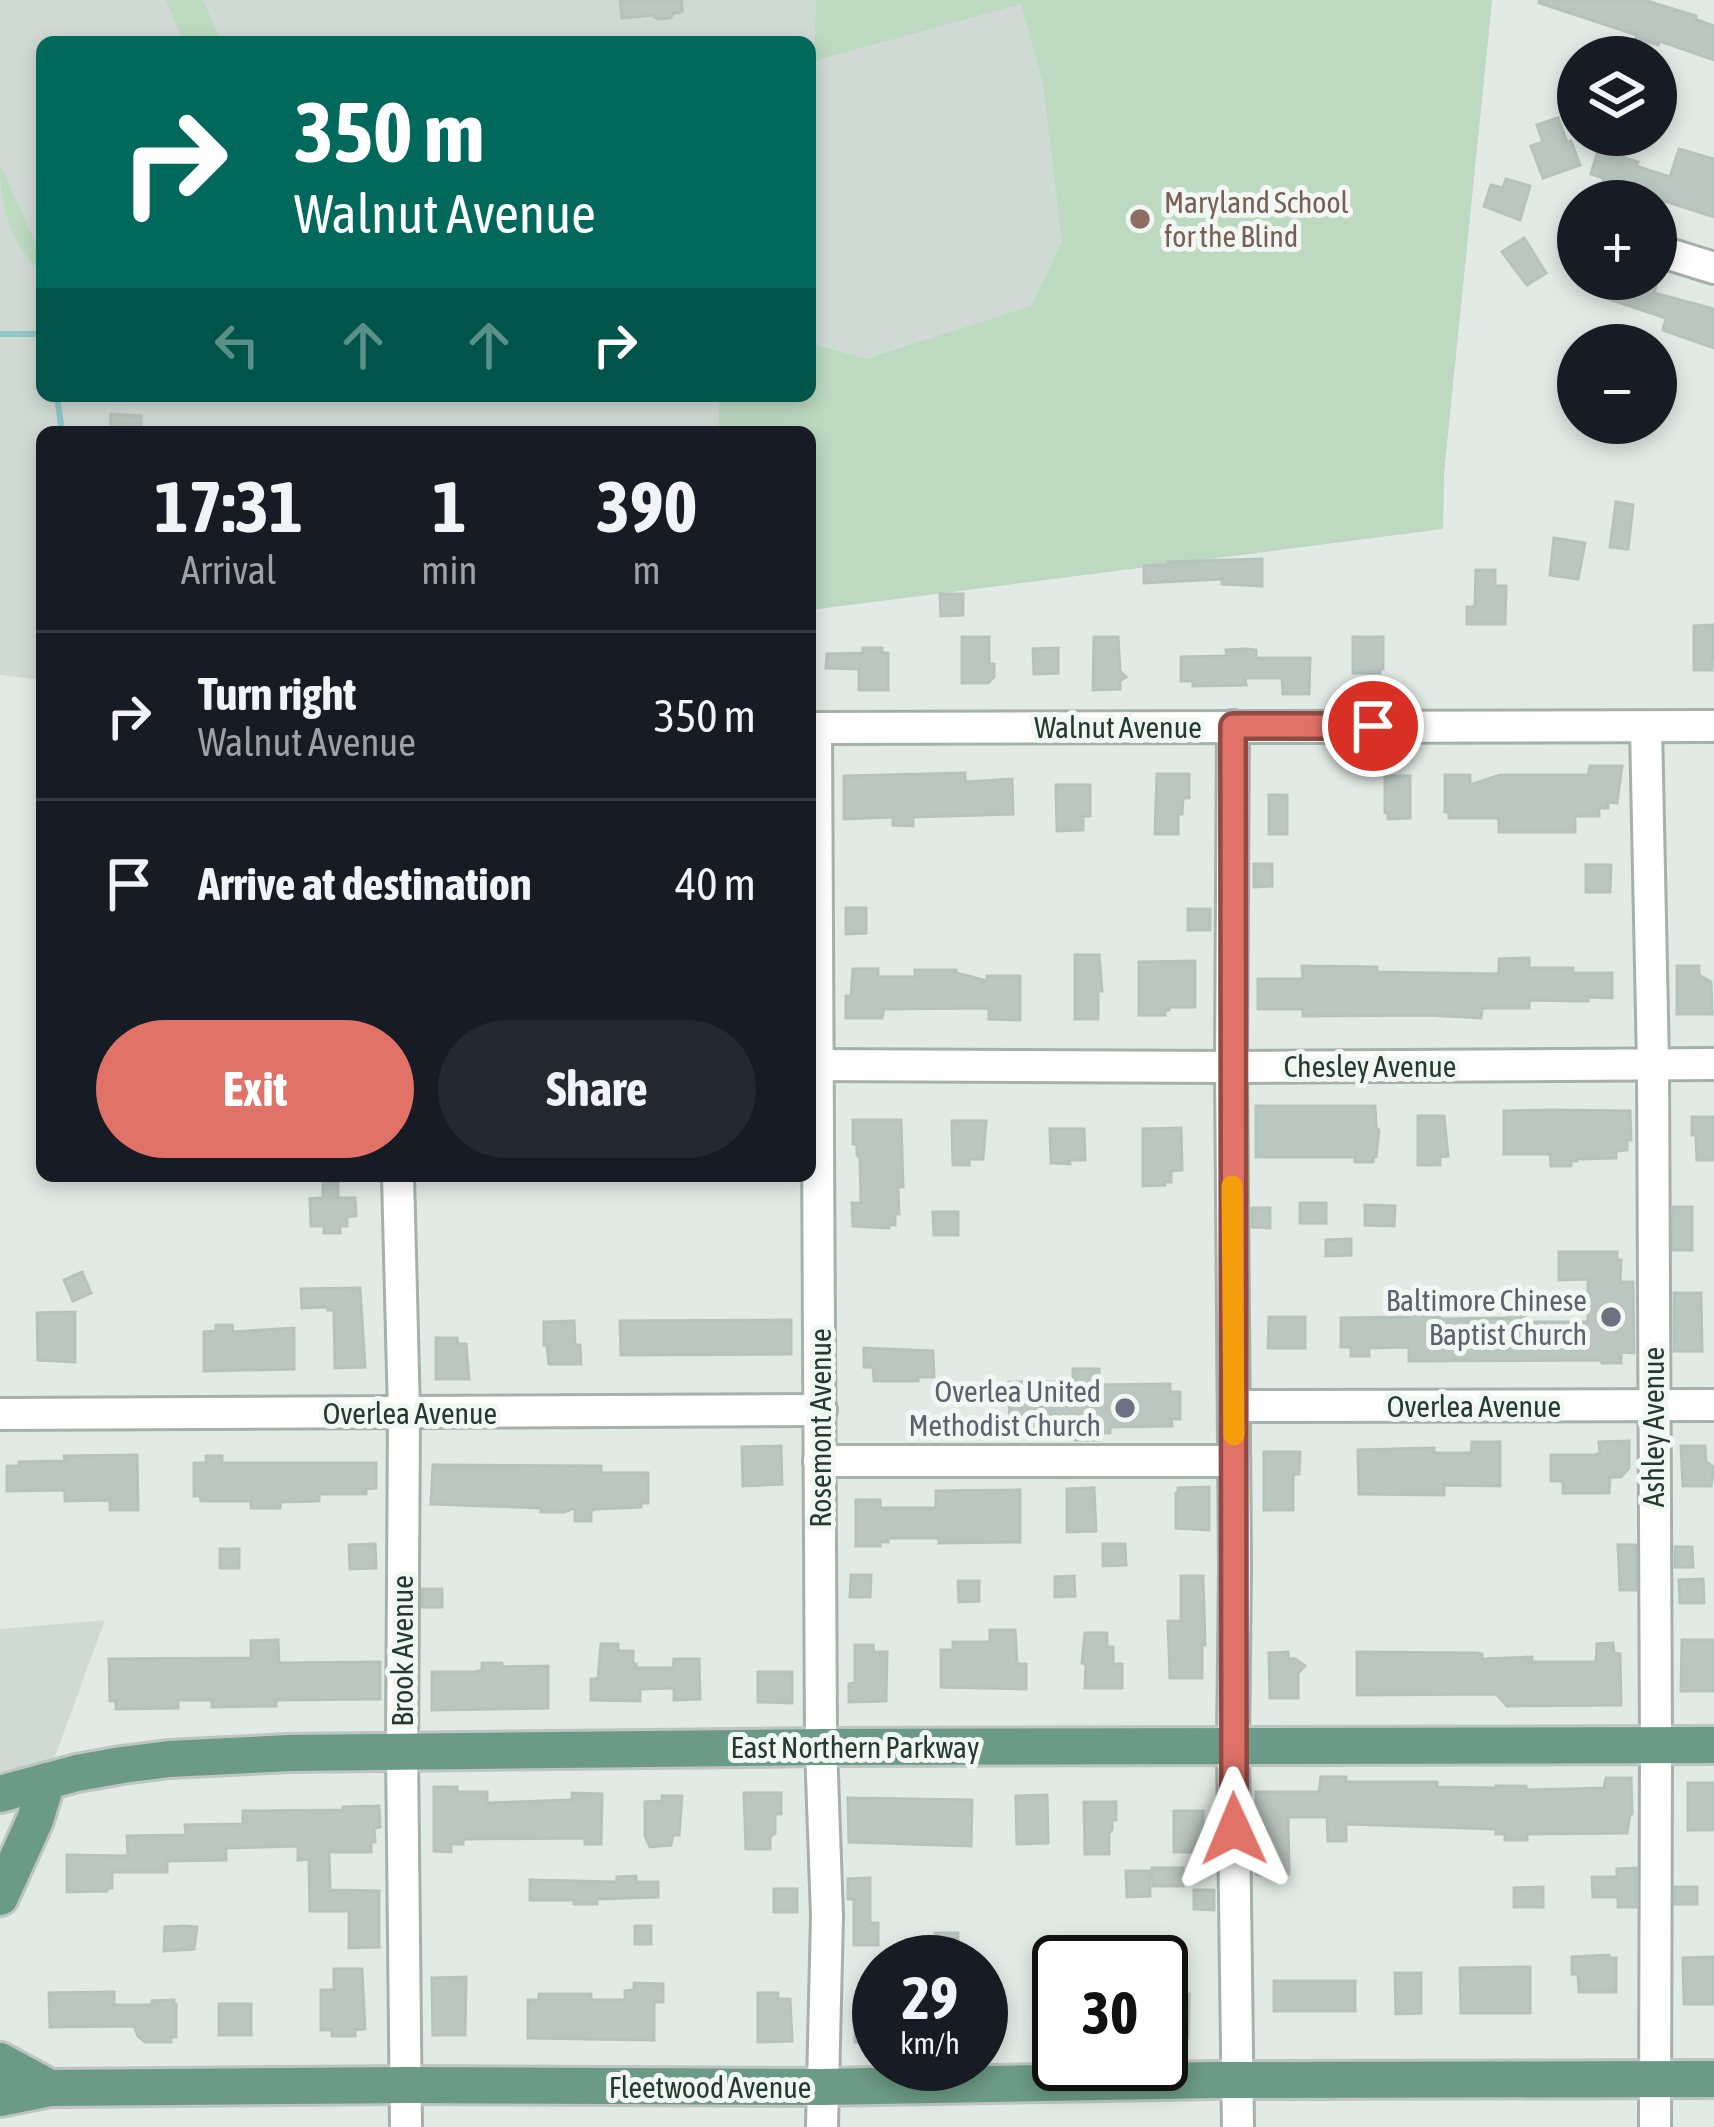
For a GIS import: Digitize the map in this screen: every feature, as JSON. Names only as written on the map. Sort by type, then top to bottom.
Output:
[{"type":"main road","name":"East Northern Parkway","points":[[0,1794],[77,1772],[169,1760],[401,1750],[1714,1745]]},
{"type":"main road","points":[[0,1897],[47,1781]]},
{"type":"main road","name":"Fleetwood Avenue","points":[[0,2061],[50,2088],[1714,2079]]},
{"type":"main road","points":[[0,2098],[50,2088]]},
{"type":"street","points":[[1677,257],[1714,268]]},
{"type":"street","points":[[1233,726],[1233,1746],[1238,2127]]},
{"type":"street","name":"Ashley Avenue","points":[[1646,727],[1653,1064],[1655,2127]]},
{"type":"street","name":"Walnut Avenue","points":[[816,728],[1714,727]]},
{"type":"street","name":"Chesley Avenue","points":[[816,1065],[1714,1064]]},
{"type":"street","name":"Brook Avenue","points":[[398,1182],[404,1413],[401,1750],[406,2127]]},
{"type":"street","name":"Rosemont Avenue","points":[[815,1182],[826,1916],[823,2127]]},
{"type":"street","name":"Overlea Avenue","points":[[1234,1406],[1714,1405]]},
{"type":"street","name":"Overlea Avenue","points":[[0,1414],[820,1411]]},
{"type":"street","points":[[819,1461],[1234,1461]]},
{"type":"shaded area","name":"Maryland School for the Blind","points":[[0,0],[1492,0],[1444,472],[1443,529],[816,433],[816,426],[36,426],[36,679],[0,675]]},
{"type":"shaded area","points":[[105,1620],[43,1789],[0,1801],[0,1629]]},
{"type":"green space","points":[[166,0],[203,0],[218,36],[181,36]]},
{"type":"green space","name":"Maryland School for the Blind","points":[[816,0],[1492,0],[1444,472],[1443,529],[816,609],[816,426],[718,426],[719,402],[816,402],[816,345],[866,359],[1031,306],[1062,242],[1043,83],[1021,4],[816,60]]},
{"type":"green space","points":[[0,164],[36,243],[36,266],[9,223]]},
{"type":"building","points":[[620,0],[682,0],[682,12],[670,18],[622,18]]},
{"type":"building","points":[[1644,0],[1696,16],[1714,26],[1714,60],[1677,47],[1677,36],[1637,36],[1539,3]]},
{"type":"building","points":[[1557,118],[1557,156],[1577,156],[1580,165],[1543,178],[1531,146],[1543,142],[1537,125]]},
{"type":"building","points":[[1679,149],[1714,159],[1714,217],[1677,205],[1677,180],[1603,180],[1591,174],[1596,156],[1618,156],[1670,177]]},
{"type":"building","points":[[1506,179],[1530,186],[1520,220],[1484,206],[1491,185],[1503,188]]},
{"type":"building","points":[[1524,238],[1546,273],[1527,285],[1502,252]]},
{"type":"building","points":[[1677,299],[1714,309],[1714,348],[1677,335],[1677,324],[1664,324],[1666,318],[1612,300]]},
{"type":"building","points":[[111,414],[141,416],[141,426],[110,426]]},
{"type":"building","points":[[1616,502],[1633,505],[1628,549],[1610,547]]},
{"type":"building","points":[[1554,538],[1585,543],[1578,579],[1550,575]]},
{"type":"building","points":[[1262,559],[1262,586],[1222,584],[1222,579],[1144,583],[1144,566]]},
{"type":"building","points":[[1476,570],[1495,570],[1495,586],[1506,586],[1505,624],[1467,624],[1467,607],[1475,607]]},
{"type":"building","points":[[940,594],[963,594],[963,615],[941,616]]},
{"type":"building","points":[[1714,625],[1712,670],[1694,670],[1694,626]]},
{"type":"building","points":[[962,637],[989,637],[994,677],[988,683],[962,683]]},
{"type":"building","points":[[1094,637],[1118,637],[1120,671],[1126,677],[1120,689],[1093,690]]},
{"type":"building","points":[[1353,637],[1383,637],[1380,673],[1353,673]]},
{"type":"building","points":[[863,648],[882,648],[882,653],[888,653],[888,690],[859,690],[859,669],[826,668],[827,654],[863,653]]},
{"type":"building","points":[[1058,648],[1058,673],[1034,674],[1033,649]]},
{"type":"building","points":[[1226,650],[1256,650],[1256,658],[1310,658],[1309,694],[1283,694],[1282,678],[1245,678],[1246,685],[1193,686],[1193,681],[1181,681],[1181,657],[1227,656]]},
{"type":"building","points":[[1590,766],[1622,766],[1617,803],[1599,808],[1599,816],[1575,816],[1575,832],[1499,832],[1499,818],[1449,818],[1445,812],[1445,775],[1470,775],[1470,785],[1500,775],[1588,775]]},
{"type":"building","points":[[965,773],[965,782],[1012,779],[1013,814],[913,817],[913,826],[893,825],[893,817],[844,819],[844,776]]},
{"type":"building","points":[[1157,774],[1189,774],[1189,798],[1183,798],[1182,814],[1178,814],[1178,834],[1155,834]]},
{"type":"building","points":[[1385,776],[1410,776],[1410,818],[1388,819]]},
{"type":"building","points":[[1056,785],[1090,785],[1090,816],[1083,816],[1083,830],[1057,831]]},
{"type":"building","points":[[1269,795],[1287,795],[1287,834],[1269,834]]},
{"type":"building","points":[[1254,864],[1272,864],[1272,886],[1254,887]]},
{"type":"building","points":[[1586,865],[1611,865],[1610,892],[1586,892]]},
{"type":"building","points":[[846,908],[866,908],[866,933],[846,934]]},
{"type":"building","points":[[1188,909],[1210,909],[1210,930],[1188,930]]},
{"type":"building","points":[[1075,955],[1099,955],[1098,1019],[1075,1019]]},
{"type":"building","points":[[1529,958],[1529,968],[1612,973],[1612,998],[1529,1000],[1529,1008],[1482,1008],[1481,1018],[1303,1016],[1303,1009],[1258,1009],[1258,979],[1303,979],[1302,966],[1499,974],[1499,959]]},
{"type":"building","points":[[1195,961],[1195,1007],[1170,1007],[1165,1015],[1139,1015],[1139,962]]},
{"type":"building","points":[[1677,966],[1699,966],[1699,975],[1711,982],[1712,1014],[1677,1014]]},
{"type":"building","points":[[853,969],[878,969],[878,977],[915,977],[915,970],[956,970],[987,981],[987,976],[1020,976],[1020,1020],[989,1019],[989,1008],[884,1009],[882,1018],[846,1018]]},
{"type":"building","points":[[1256,1106],[1375,1106],[1376,1157],[1373,1162],[1355,1162],[1355,1157],[1256,1157]]},
{"type":"building","points":[[1504,1111],[1630,1111],[1627,1150],[1616,1151],[1616,1158],[1577,1159],[1571,1166],[1551,1166],[1550,1154],[1504,1154]]},
{"type":"building","points":[[1418,1116],[1444,1116],[1448,1156],[1440,1157],[1440,1165],[1418,1165]]},
{"type":"building","points":[[1692,1117],[1714,1117],[1714,1160],[1697,1160]]},
{"type":"building","points":[[853,1120],[901,1120],[903,1187],[898,1187],[899,1214],[889,1228],[853,1226],[852,1203],[861,1203]]},
{"type":"building","points":[[952,1121],[986,1121],[983,1159],[953,1165]]},
{"type":"building","points":[[1181,1128],[1182,1170],[1171,1171],[1171,1182],[1165,1185],[1143,1186],[1143,1129]]},
{"type":"building","points":[[1050,1129],[1084,1129],[1085,1160],[1051,1163]]},
{"type":"building","points":[[338,1183],[338,1198],[355,1198],[356,1216],[347,1217],[347,1226],[340,1226],[340,1233],[324,1233],[324,1226],[311,1226],[310,1199],[323,1198],[323,1184]]},
{"type":"building","points":[[1300,1203],[1326,1203],[1326,1223],[1300,1223]]},
{"type":"building","points":[[1365,1205],[1395,1206],[1394,1226],[1365,1225]]},
{"type":"building","points":[[1673,1207],[1692,1207],[1692,1250],[1673,1250]]},
{"type":"building","points":[[1252,1208],[1270,1208],[1270,1228],[1252,1227]]},
{"type":"building","points":[[933,1212],[958,1212],[958,1235],[934,1235]]},
{"type":"building","points":[[1351,1239],[1351,1255],[1326,1256],[1326,1240]]},
{"type":"building","points":[[1559,1252],[1617,1252],[1620,1282],[1633,1282],[1634,1353],[1621,1352],[1621,1363],[1409,1361],[1409,1347],[1369,1348],[1369,1356],[1351,1356],[1351,1347],[1341,1347],[1341,1318],[1409,1317],[1409,1304],[1440,1304],[1440,1319],[1525,1314],[1526,1322],[1588,1322],[1588,1279],[1559,1280]]},
{"type":"building","points":[[82,1272],[91,1293],[73,1301],[64,1280]]},
{"type":"building","points":[[360,1288],[365,1367],[335,1368],[334,1310],[302,1308],[301,1289]]},
{"type":"building","points":[[1674,1293],[1701,1293],[1702,1351],[1674,1351]]},
{"type":"building","points":[[75,1312],[75,1362],[38,1360],[37,1313]]},
{"type":"building","points":[[1269,1317],[1305,1317],[1305,1348],[1268,1348]]},
{"type":"building","points":[[791,1320],[791,1354],[621,1355],[620,1321]]},
{"type":"building","points":[[574,1321],[581,1364],[549,1364],[544,1322]]},
{"type":"building","points":[[216,1325],[232,1325],[233,1332],[294,1328],[294,1369],[204,1371],[204,1332],[216,1331]]},
{"type":"building","points":[[436,1338],[457,1338],[458,1344],[466,1344],[469,1379],[436,1379]]},
{"type":"building","points":[[864,1348],[933,1351],[934,1377],[874,1381],[873,1367],[864,1367]]},
{"type":"building","name":"Overlea United Methodist Church","points":[[1073,1369],[1099,1369],[1099,1385],[1170,1384],[1170,1392],[1180,1392],[1180,1419],[1171,1419],[1172,1426],[1110,1427],[1110,1433],[1099,1433],[1098,1440],[1075,1440],[1075,1432],[1010,1433],[1009,1382],[1073,1382]]},
{"type":"building","points":[[1629,1441],[1629,1468],[1621,1477],[1610,1477],[1609,1493],[1563,1493],[1563,1481],[1551,1481],[1551,1455],[1595,1455],[1600,1453],[1599,1442]]},
{"type":"building","points":[[1472,1442],[1500,1442],[1500,1486],[1444,1485],[1444,1495],[1359,1494],[1358,1450],[1434,1448],[1434,1453],[1471,1453]]},
{"type":"building","points":[[781,1446],[782,1484],[743,1486],[742,1447]]},
{"type":"building","points":[[1681,1446],[1705,1446],[1706,1462],[1714,1467],[1711,1486],[1683,1486]]},
{"type":"building","points":[[1264,1452],[1300,1452],[1299,1474],[1293,1474],[1293,1510],[1264,1510]]},
{"type":"building","points":[[137,1455],[138,1510],[110,1510],[110,1500],[65,1501],[65,1490],[7,1491],[7,1466],[19,1466],[19,1462]]},
{"type":"building","points":[[206,1456],[222,1456],[222,1463],[376,1463],[376,1488],[366,1489],[366,1494],[319,1494],[319,1501],[280,1502],[280,1508],[251,1508],[251,1501],[201,1501],[194,1496],[194,1463],[206,1463]]},
{"type":"building","points":[[433,1465],[601,1466],[601,1473],[648,1473],[648,1503],[595,1509],[591,1521],[575,1521],[575,1508],[541,1512],[541,1508],[431,1504]]},
{"type":"building","points":[[1209,1487],[1209,1530],[1176,1528],[1178,1488]]},
{"type":"building","points":[[1094,1488],[1096,1531],[1067,1532],[1067,1489]]},
{"type":"building","points":[[1020,1490],[1020,1542],[888,1538],[880,1546],[856,1546],[856,1500],[880,1500],[880,1508],[936,1508],[936,1491]]},
{"type":"building","points":[[375,1544],[376,1568],[350,1569],[349,1545]]},
{"type":"building","points":[[1103,1544],[1125,1544],[1126,1565],[1103,1566]]},
{"type":"building","points":[[1618,1545],[1636,1545],[1636,1590],[1620,1590]]},
{"type":"building","points":[[1675,1547],[1692,1547],[1693,1567],[1675,1567]]},
{"type":"building","points":[[220,1549],[239,1549],[239,1568],[220,1568]]},
{"type":"building","points":[[851,1575],[871,1575],[870,1597],[850,1597]]},
{"type":"building","points":[[1074,1576],[1075,1596],[1055,1597],[1055,1577]]},
{"type":"building","points":[[1181,1576],[1203,1576],[1202,1678],[1170,1678],[1168,1621],[1181,1621]]},
{"type":"building","points":[[1703,1579],[1704,1603],[1680,1603],[1679,1580]]},
{"type":"building","points":[[958,1581],[979,1581],[979,1601],[959,1602]]},
{"type":"building","points":[[422,1589],[442,1589],[442,1607],[422,1607]]},
{"type":"building","points":[[990,1630],[1015,1630],[1017,1664],[1026,1664],[1026,1689],[941,1687],[941,1650],[953,1650],[953,1642],[990,1642]]},
{"type":"building","points":[[1085,1633],[1107,1633],[1113,1664],[1122,1664],[1122,1688],[1085,1688]]},
{"type":"building","points":[[278,1640],[279,1663],[380,1662],[380,1699],[276,1700],[276,1706],[212,1707],[212,1700],[178,1700],[178,1708],[116,1709],[116,1701],[110,1701],[109,1659],[251,1658],[251,1641]]},
{"type":"building","points":[[1682,1640],[1714,1640],[1714,1691],[1681,1691]]},
{"type":"building","points":[[1613,1643],[1614,1653],[1620,1654],[1621,1705],[1507,1706],[1496,1694],[1357,1695],[1357,1652],[1477,1653],[1482,1659],[1596,1662],[1597,1644]]},
{"type":"building","points":[[601,1644],[618,1644],[618,1651],[633,1651],[636,1668],[673,1668],[674,1659],[699,1659],[700,1699],[674,1700],[674,1688],[640,1689],[640,1701],[591,1700],[591,1679],[598,1679]]},
{"type":"building","points":[[855,1645],[873,1645],[874,1652],[887,1652],[886,1701],[849,1702],[849,1684],[855,1683]]},
{"type":"building","points":[[1288,1652],[1288,1659],[1305,1666],[1298,1673],[1298,1698],[1270,1698],[1269,1653]]},
{"type":"building","points":[[482,1663],[548,1666],[548,1708],[432,1710],[432,1672],[475,1672],[482,1670]]},
{"type":"building","points":[[758,1672],[792,1672],[792,1703],[758,1702]]},
{"type":"building","points":[[1321,1777],[1346,1777],[1346,1782],[1437,1782],[1437,1787],[1526,1786],[1526,1790],[1604,1788],[1606,1778],[1631,1778],[1632,1814],[1627,1833],[1527,1834],[1527,1840],[1505,1840],[1505,1834],[1496,1834],[1496,1829],[1346,1824],[1346,1841],[1328,1841],[1327,1817],[1288,1817],[1289,1874],[1278,1878],[1256,1874],[1256,1792],[1319,1792]]},
{"type":"building","points":[[1688,1783],[1714,1783],[1714,1830],[1688,1830]]},
{"type":"building","points":[[434,1787],[487,1792],[487,1803],[572,1800],[572,1793],[602,1794],[601,1844],[585,1844],[585,1838],[463,1839],[463,1844],[451,1844],[451,1852],[434,1851]]},
{"type":"building","points":[[744,1793],[781,1793],[781,1814],[775,1814],[770,1849],[746,1849]]},
{"type":"building","points":[[1047,1795],[1048,1843],[1017,1844],[1016,1796]]},
{"type":"building","points":[[662,1796],[682,1796],[679,1835],[673,1835],[671,1845],[650,1847],[645,1836],[645,1802],[662,1801]]},
{"type":"building","points":[[848,1798],[972,1800],[971,1846],[849,1842]]},
{"type":"building","points":[[1084,1802],[1116,1802],[1109,1854],[1085,1854]]},
{"type":"building","points":[[379,1806],[380,1827],[374,1828],[371,1852],[329,1852],[330,1890],[379,1891],[379,1947],[349,1948],[349,1911],[310,1911],[309,1859],[298,1860],[298,1846],[226,1848],[226,1860],[167,1861],[167,1872],[112,1872],[112,1888],[107,1891],[67,1892],[67,1855],[128,1856],[127,1836],[186,1835],[185,1825],[243,1824],[243,1811]]},
{"type":"building","points":[[1174,1811],[1203,1811],[1203,1846],[1197,1846],[1196,1852],[1174,1852]]},
{"type":"building","points":[[1152,1868],[1183,1868],[1183,1886],[1153,1886]]},
{"type":"building","points":[[1636,1868],[1636,1907],[1618,1907],[1618,1897],[1593,1897],[1592,1877],[1617,1877],[1617,1869]]},
{"type":"building","points":[[1126,1871],[1150,1871],[1150,1896],[1127,1897]]},
{"type":"building","points":[[636,1876],[636,1882],[658,1882],[658,1897],[597,1899],[597,1904],[530,1900],[530,1880],[617,1882],[617,1877]]},
{"type":"building","points":[[870,1878],[870,1923],[878,1923],[878,1935],[854,1935],[854,1899],[848,1899],[848,1879]]},
{"type":"building","points":[[1543,1887],[1543,1907],[1514,1907],[1514,1888]]},
{"type":"building","points":[[1675,1887],[1697,1887],[1697,1904],[1675,1904]]},
{"type":"building","points":[[774,1889],[797,1889],[797,1912],[774,1912]]},
{"type":"building","points":[[1194,1890],[1214,1890],[1214,1910],[1194,1909]]},
{"type":"building","points":[[635,1926],[651,1926],[651,1944],[635,1944]]},
{"type":"building","points":[[165,1927],[197,1927],[194,1949],[164,1951]]},
{"type":"building","points":[[1572,1957],[1616,1958],[1616,1992],[1579,1992]]},
{"type":"building","points":[[1713,1957],[1714,2004],[1684,2004],[1683,1958]]},
{"type":"building","points":[[1530,1967],[1530,2013],[1461,2013],[1460,1968]]},
{"type":"building","points":[[334,1969],[362,1969],[365,2029],[355,2030],[355,2036],[332,2036],[332,2030],[321,2030],[321,1990],[334,1990]]},
{"type":"building","points":[[1395,1973],[1421,1973],[1421,2013],[1396,2014]]},
{"type":"building","points":[[466,1977],[465,2035],[433,2035],[432,1978]]},
{"type":"building","points":[[1274,1981],[1355,1981],[1355,2011],[1274,2011]]},
{"type":"building","points":[[634,1983],[663,1984],[663,2002],[654,2002],[654,2040],[528,2038],[528,2000],[539,2000],[539,1994],[591,1994],[591,2000],[625,2000],[625,1991],[634,1990]]},
{"type":"building","points":[[114,1992],[114,2005],[174,2000],[176,2037],[171,2042],[145,2042],[134,2026],[50,2027],[49,1993]]},
{"type":"building","points":[[758,1993],[778,1993],[778,1999],[790,1999],[792,2041],[758,2042]]},
{"type":"building","points":[[219,2004],[251,2004],[251,2035],[219,2035]]},
{"type":"waterway","points":[[0,334],[36,334]]},
{"type":"waterway","points":[[58,402],[61,426]]},
{"type":"slow traffic","points":[[1232,1186],[1234,1435]]},
{"type":"place","name":"Maryland School for the Blind","points":[[1140,219]]},
{"type":"place","name":"Baltimore Chinese Baptist Church","points":[[1611,1317]]},
{"type":"place","name":"Overlea United Methodist Church","points":[[1125,1408]]},
{"type":"route","points":[[1234,1829],[1233,726],[1373,726]]}]
